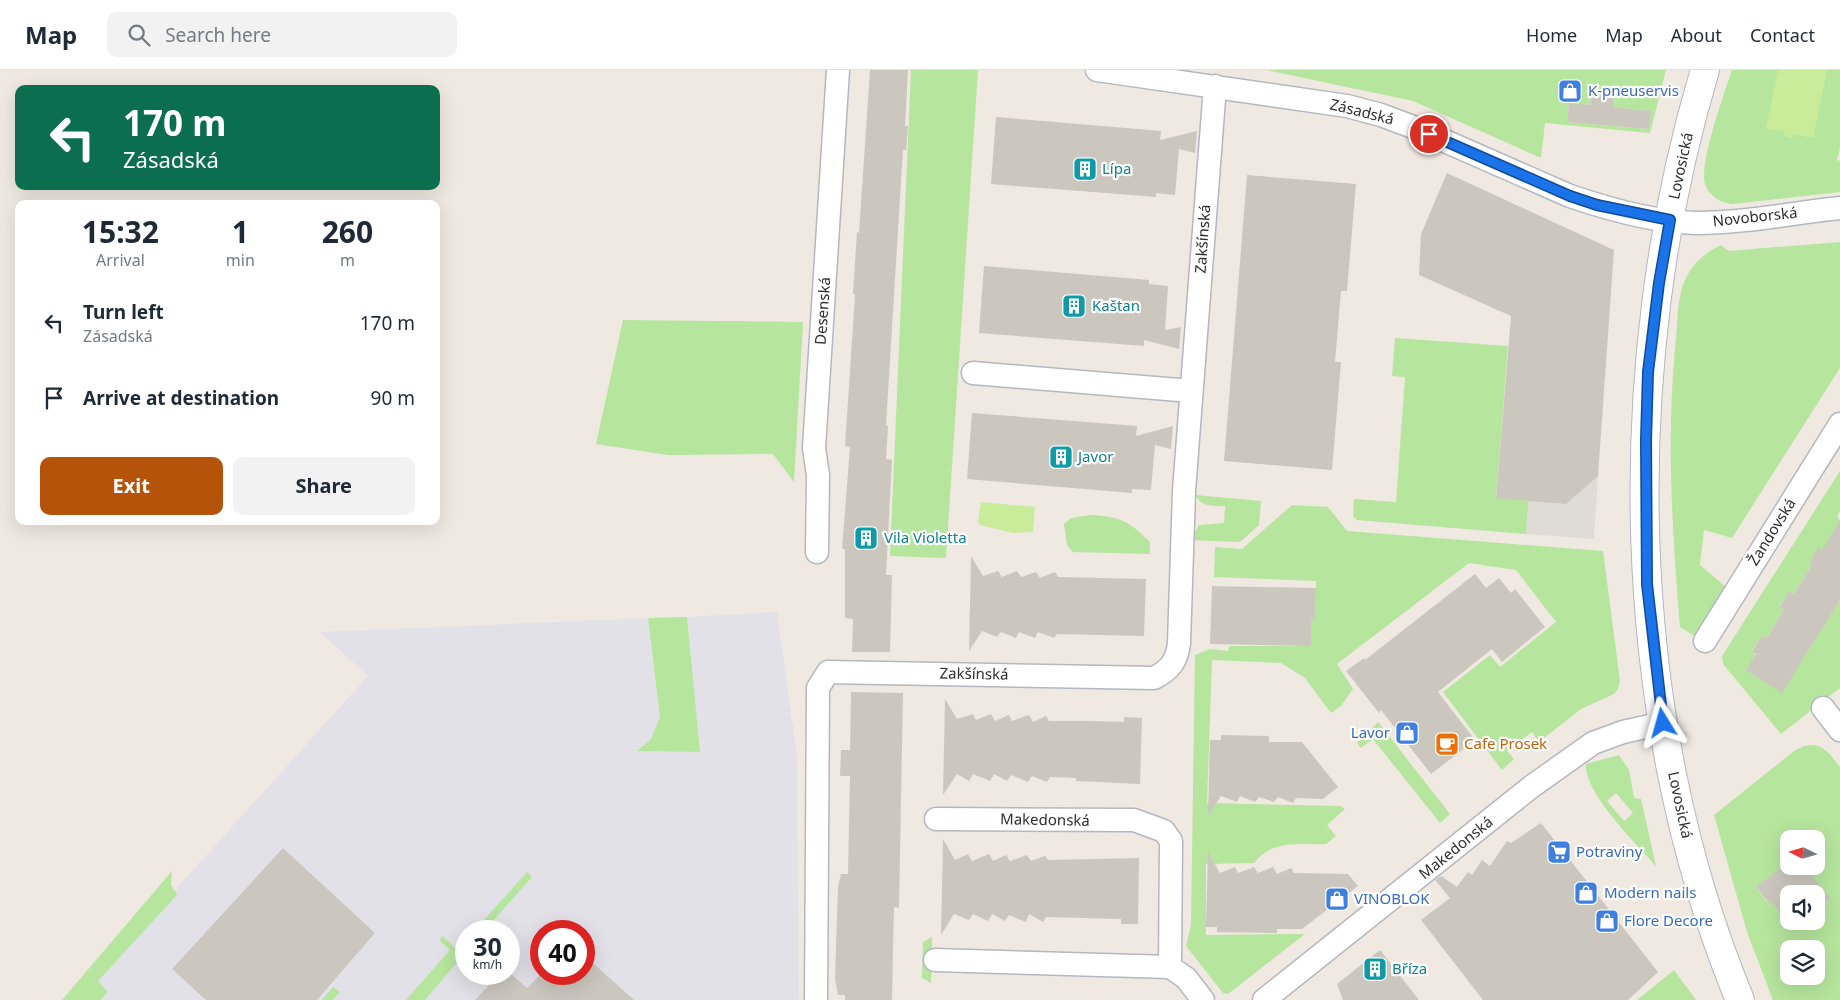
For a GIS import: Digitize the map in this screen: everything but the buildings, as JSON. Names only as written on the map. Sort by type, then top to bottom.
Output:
[{"type":"street","name":"Desenská","points":[[817,552],[818,475],[814,448],[838,70]]},
{"type":"street","name":"Zásadská","points":[[1097,70],[1347,106],[1381,115],[1570,196],[1597,205],[1670,220]]},
{"type":"street","name":"Lovosická","points":[[1705,70],[1683,152],[1670,220],[1659,283],[1648,372],[1646,440],[1647,584],[1663,723],[1697,880],[1721,956],[1740,1000]]},
{"type":"street","name":"Zakšínská","points":[[816,1000],[818,688],[828,672],[1154,678],[1166,672],[1174,663],[1179,643],[1184,490],[1215,86]]},
{"type":"street","name":"Novoborská","points":[[1670,220],[1695,223],[1718,222],[1840,208]]},
{"type":"street","points":[[973,373],[1191,392]]},
{"type":"street","name":"Žandovská","points":[[1705,641],[1840,424]]},
{"type":"street","points":[[1823,708],[1840,730]]},
{"type":"street","name":"Makedonská","points":[[1264,1000],[1524,793],[1593,743],[1623,732],[1663,723]]},
{"type":"street","name":"Makedonská","points":[[936,819],[1134,820],[1164,831],[1171,841],[1170,967]]},
{"type":"street","points":[[935,960],[1170,967],[1186,978],[1203,1000]]},
{"type":"shaded area","points":[[1598,476],[1594,539],[1526,534],[1529,500]]},
{"type":"shaded area","points":[[777,612],[797,756],[799,1000],[76,1000],[368,676],[320,632],[648,618],[660,717],[651,739],[638,750],[699,752],[687,617]]},
{"type":"green space","points":[[911,70],[978,70],[946,558],[890,556]]},
{"type":"green space","points":[[1267,70],[1666,70],[1650,133],[1545,123],[1541,158],[1413,101]],"holes":[[[1591,92],[1614,94],[1613,107],[1651,111],[1649,129],[1567,122],[1569,103],[1590,105]]]},
{"type":"green space","points":[[1732,70],[1840,70],[1840,148],[1837,160],[1840,161],[1840,192],[1732,204],[1720,200],[1709,192],[1705,184],[1704,174],[1709,145]]},
{"type":"green space","points":[[1778,70],[1827,70],[1813,138],[1794,134],[1793,138],[1784,136],[1785,132],[1766,128]]},
{"type":"green space","points":[[1840,242],[1840,368],[1732,538],[1704,530],[1700,565],[1726,587],[1696,637],[1680,627],[1671,482],[1673,374],[1678,307],[1683,285],[1696,263],[1710,251],[1721,245],[1729,251]]},
{"type":"green space","points":[[623,320],[803,322],[794,482],[773,454],[668,455],[596,444]]},
{"type":"green space","points":[[1395,338],[1508,346],[1496,497],[1529,500],[1526,534],[1357,520],[1353,516],[1354,499],[1396,502],[1405,377],[1392,376]]},
{"type":"green space","points":[[1840,471],[1840,511],[1837,516],[1840,520],[1823,550],[1818,548],[1809,563],[1812,565],[1794,594],[1789,592],[1780,606],[1784,610],[1766,639],[1761,636],[1752,651],[1782,692],[1840,600],[1840,688],[1781,734],[1723,664],[1722,656]]},
{"type":"green space","points":[[1195,495],[1261,501],[1259,525],[1240,542],[1191,540],[1199,525],[1224,523],[1225,506],[1204,504]]},
{"type":"green space","points":[[981,502],[1035,507],[1033,532],[1013,533],[980,525],[978,521]]},
{"type":"green space","points":[[1292,505],[1328,507],[1347,531],[1603,551],[1620,681],[1618,689],[1614,694],[1581,709],[1539,742],[1532,732],[1507,751],[1514,759],[1502,770],[1443,692],[1490,655],[1500,667],[1556,622],[1516,570],[1469,563],[1337,664],[1353,689],[1341,706],[1331,713],[1305,678],[1281,663],[1212,660],[1207,803],[1341,806],[1345,809],[1327,825],[1336,836],[1326,844],[1296,844],[1278,847],[1261,855],[1254,863],[1206,864],[1206,935],[1305,934],[1228,994],[1223,993],[1186,946],[1191,925],[1195,655],[1210,649],[1228,651],[1229,646],[1311,646],[1311,619],[1315,619],[1316,581],[1214,577],[1215,547],[1242,549]]},
{"type":"green space","points":[[1091,515],[1124,521],[1150,542],[1150,554],[1073,552],[1067,545],[1064,524],[1071,518]]},
{"type":"green space","points":[[687,617],[700,752],[637,751],[651,739],[660,717],[648,618]]},
{"type":"green space","points":[[1378,722],[1450,814],[1440,823],[1373,739],[1361,748],[1357,743]]},
{"type":"green space","points":[[1804,746],[1818,746],[1829,753],[1840,767],[1840,1000],[1773,1000],[1747,932],[1714,815],[1794,751]],"holes":[[[1780,830],[1825,830],[1825,875],[1808,875],[1817,885],[1825,885],[1825,894],[1829,898],[1825,901],[1825,930],[1780,930],[1780,912],[1770,900],[1767,902],[1756,887],[1780,869]]]},
{"type":"green space","points":[[1619,755],[1629,770],[1634,798],[1641,799],[1656,866],[1602,803],[1593,789],[1586,764]],"holes":[[[1616,793],[1633,813],[1624,821],[1607,801]]]},
{"type":"green space","points":[[172,871],[171,885],[177,895],[98,981],[108,992],[100,1000],[62,1000]]},
{"type":"green space","points":[[527,872],[532,877],[494,920],[484,920]]},
{"type":"green space","points":[[442,936],[455,947],[455,965],[425,1000],[406,1000],[450,950],[439,940]]},
{"type":"green space","points":[[932,937],[931,983],[922,978],[923,942]]},
{"type":"green space","points":[[1674,970],[1696,1000],[1637,1000]]},
{"type":"green space","points":[[333,987],[340,992],[333,1000],[322,1000]]},
{"type":"place","name":"K-pneuservis","points":[[1570,91]]},
{"type":"place","name":"Lípa","points":[[1085,169]]},
{"type":"place","name":"Kaštan","points":[[1074,306]]},
{"type":"place","name":"Javor","points":[[1061,457]]},
{"type":"place","name":"Vila Violetta","points":[[866,538]]},
{"type":"place","name":"Lavor","points":[[1407,733]]},
{"type":"place","name":"Cafe Prosek","points":[[1447,744]]},
{"type":"place","name":"Potraviny","points":[[1559,852]]},
{"type":"place","name":"Modern nails","points":[[1586,893]]},
{"type":"place","name":"VINOBLOK","points":[[1337,899]]},
{"type":"place","name":"Flore Decore","points":[[1607,921]]},
{"type":"place","name":"Bříza","points":[[1375,969]]},
{"type":"route","points":[[1429,134],[1570,196],[1597,205],[1670,220],[1659,283],[1648,372],[1646,440],[1647,584],[1663,723]]}]
